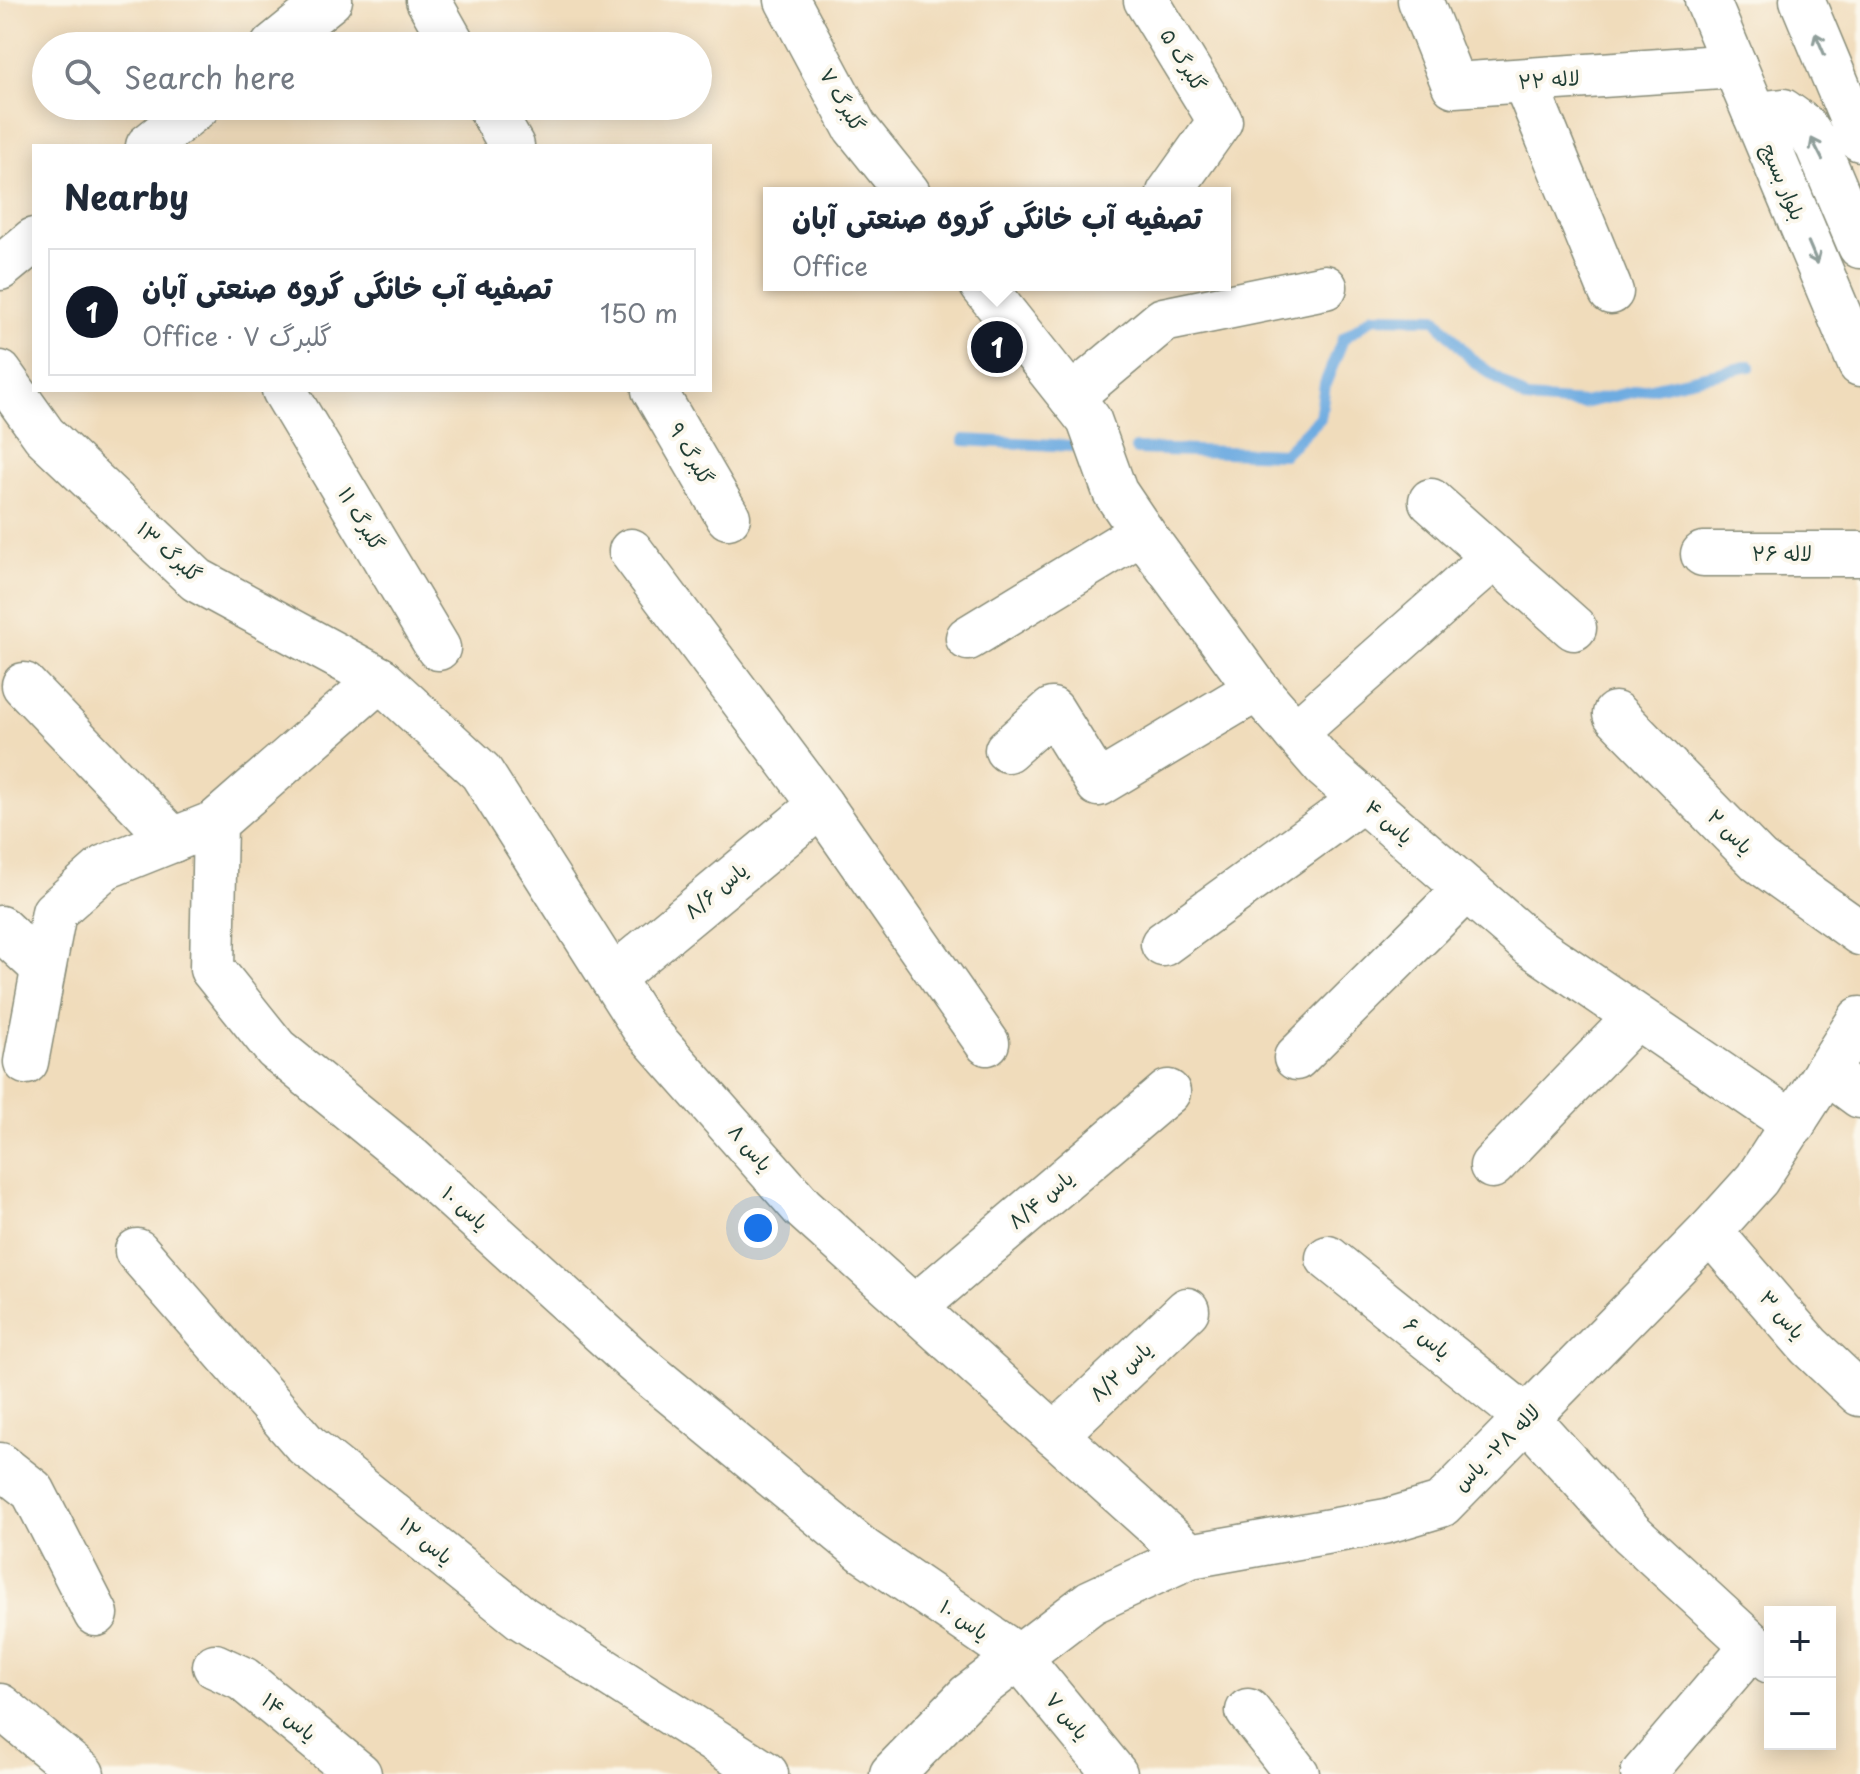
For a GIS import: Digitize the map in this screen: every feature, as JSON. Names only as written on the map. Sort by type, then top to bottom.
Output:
[{"type":"street","points":[[290,32],[330,0]]},
{"type":"street","points":[[428,0],[446,32]]},
{"type":"street","name":"گلبرگ ۷","points":[[787,0],[855,127],[903,187]]},
{"type":"street","name":"گلبرگ ۵","points":[[1146,0],[1220,121],[1173,187]]},
{"type":"street","name":"لاله ۲۲","points":[[1420,0],[1454,85],[1735,66]]},
{"type":"street","name":"بلوار بسیج","points":[[1707,0],[1860,364]]},
{"type":"street","points":[[1802,0],[1860,139]]},
{"type":"street","points":[[1525,82],[1611,292]]},
{"type":"street","points":[[1755,114],[1783,111],[1804,126],[1817,145],[1860,246]]},
{"type":"street","points":[[150,144],[180,120]]},
{"type":"street","points":[[497,120],[511,144]]},
{"type":"street","points":[[0,268],[32,242]]},
{"type":"street","points":[[987,291],[1080,409],[1163,320],[1325,287]]},
{"type":"street","name":"گلبرگ ۱۳","points":[[0,373],[44,435],[197,580],[380,679]]},
{"type":"street","name":"گلبرگ ۱۱","points":[[285,392],[438,648]]},
{"type":"street","name":"گلبرگ ۹","points":[[655,392],[728,517]]},
{"type":"street","name":"یاس ۴","points":[[1080,409],[1115,492],[1142,532],[1257,689],[1325,767],[1530,944],[1794,1124]]},
{"type":"street","points":[[1431,501],[1574,628]]},
{"type":"street","points":[[968,638],[1142,532]]},
{"type":"street","points":[[631,551],[821,805],[987,1043]]},
{"type":"street","name":"لاله ۲۶","points":[[1703,554],[1860,554]]},
{"type":"street","points":[[1295,733],[1494,557]]},
{"type":"street","points":[[26,1062],[54,912],[105,867],[215,823],[380,679]]},
{"type":"street","name":"یاس ۸","points":[[380,679],[481,772],[643,1027],[802,1207],[1190,1556]]},
{"type":"street","points":[[24,685],[173,840]]},
{"type":"street","points":[[1007,750],[1052,710],[1098,784],[1257,689]]},
{"type":"street","name":"یاس ۲","points":[[1615,714],[1759,861],[1860,933]]},
{"type":"street","points":[[1163,944],[1363,799]]},
{"type":"street","name":"یاس ۸/۶","points":[[612,978],[821,805]]},
{"type":"street","name":"یاس ۱۰","points":[[215,823],[212,969],[276,1049],[411,1159],[636,1363],[864,1551],[1019,1657]]},
{"type":"street","points":[[1296,1058],[1466,889]]},
{"type":"street","points":[[0,928],[43,968]]},
{"type":"street","points":[[1492,1166],[1636,1017]]},
{"type":"street","name":"لاله ۲۸- یاس","points":[[892,1774],[968,1696],[1091,1602],[1190,1556],[1387,1521],[1441,1505],[1710,1231],[1757,1179],[1794,1124],[1843,1084],[1860,1019]]},
{"type":"street","name":"یاس ۸/۴","points":[[914,1308],[1168,1092]]},
{"type":"street","name":"یاس ۳","points":[[1710,1231],[1809,1346],[1860,1394]]},
{"type":"street","name":"یاس ۱۲","points":[[137,1251],[306,1445],[522,1618],[766,1774]]},
{"type":"street","name":"یاس ۶","points":[[1328,1258],[1527,1418],[1631,1533],[1762,1653]]},
{"type":"street","name":"یاس ۸/۲","points":[[1055,1435],[1187,1310]]},
{"type":"street","points":[[0,1465],[33,1491],[96,1614]]},
{"type":"street","points":[[1643,1774],[1762,1653]]},
{"type":"street","name":"یاس ۷","points":[[1019,1657],[1115,1774]]},
{"type":"street","name":"یاس ۱۴","points":[[215,1666],[243,1679],[338,1767]]},
{"type":"street","points":[[0,1706],[82,1774]]},
{"type":"street","points":[[1248,1711],[1297,1774]]},
{"type":"waterway","points":[[1136,449],[1284,454],[1320,418],[1325,384],[1343,339],[1373,317],[1435,318],[1472,360],[1526,399],[1583,403],[1750,366]]},
{"type":"waterway","points":[[964,440],[1072,446]]},
{"type":"place","name":"تصفیه آب خانگی گروه صنعتی آبان","points":[[997,347]]}]
